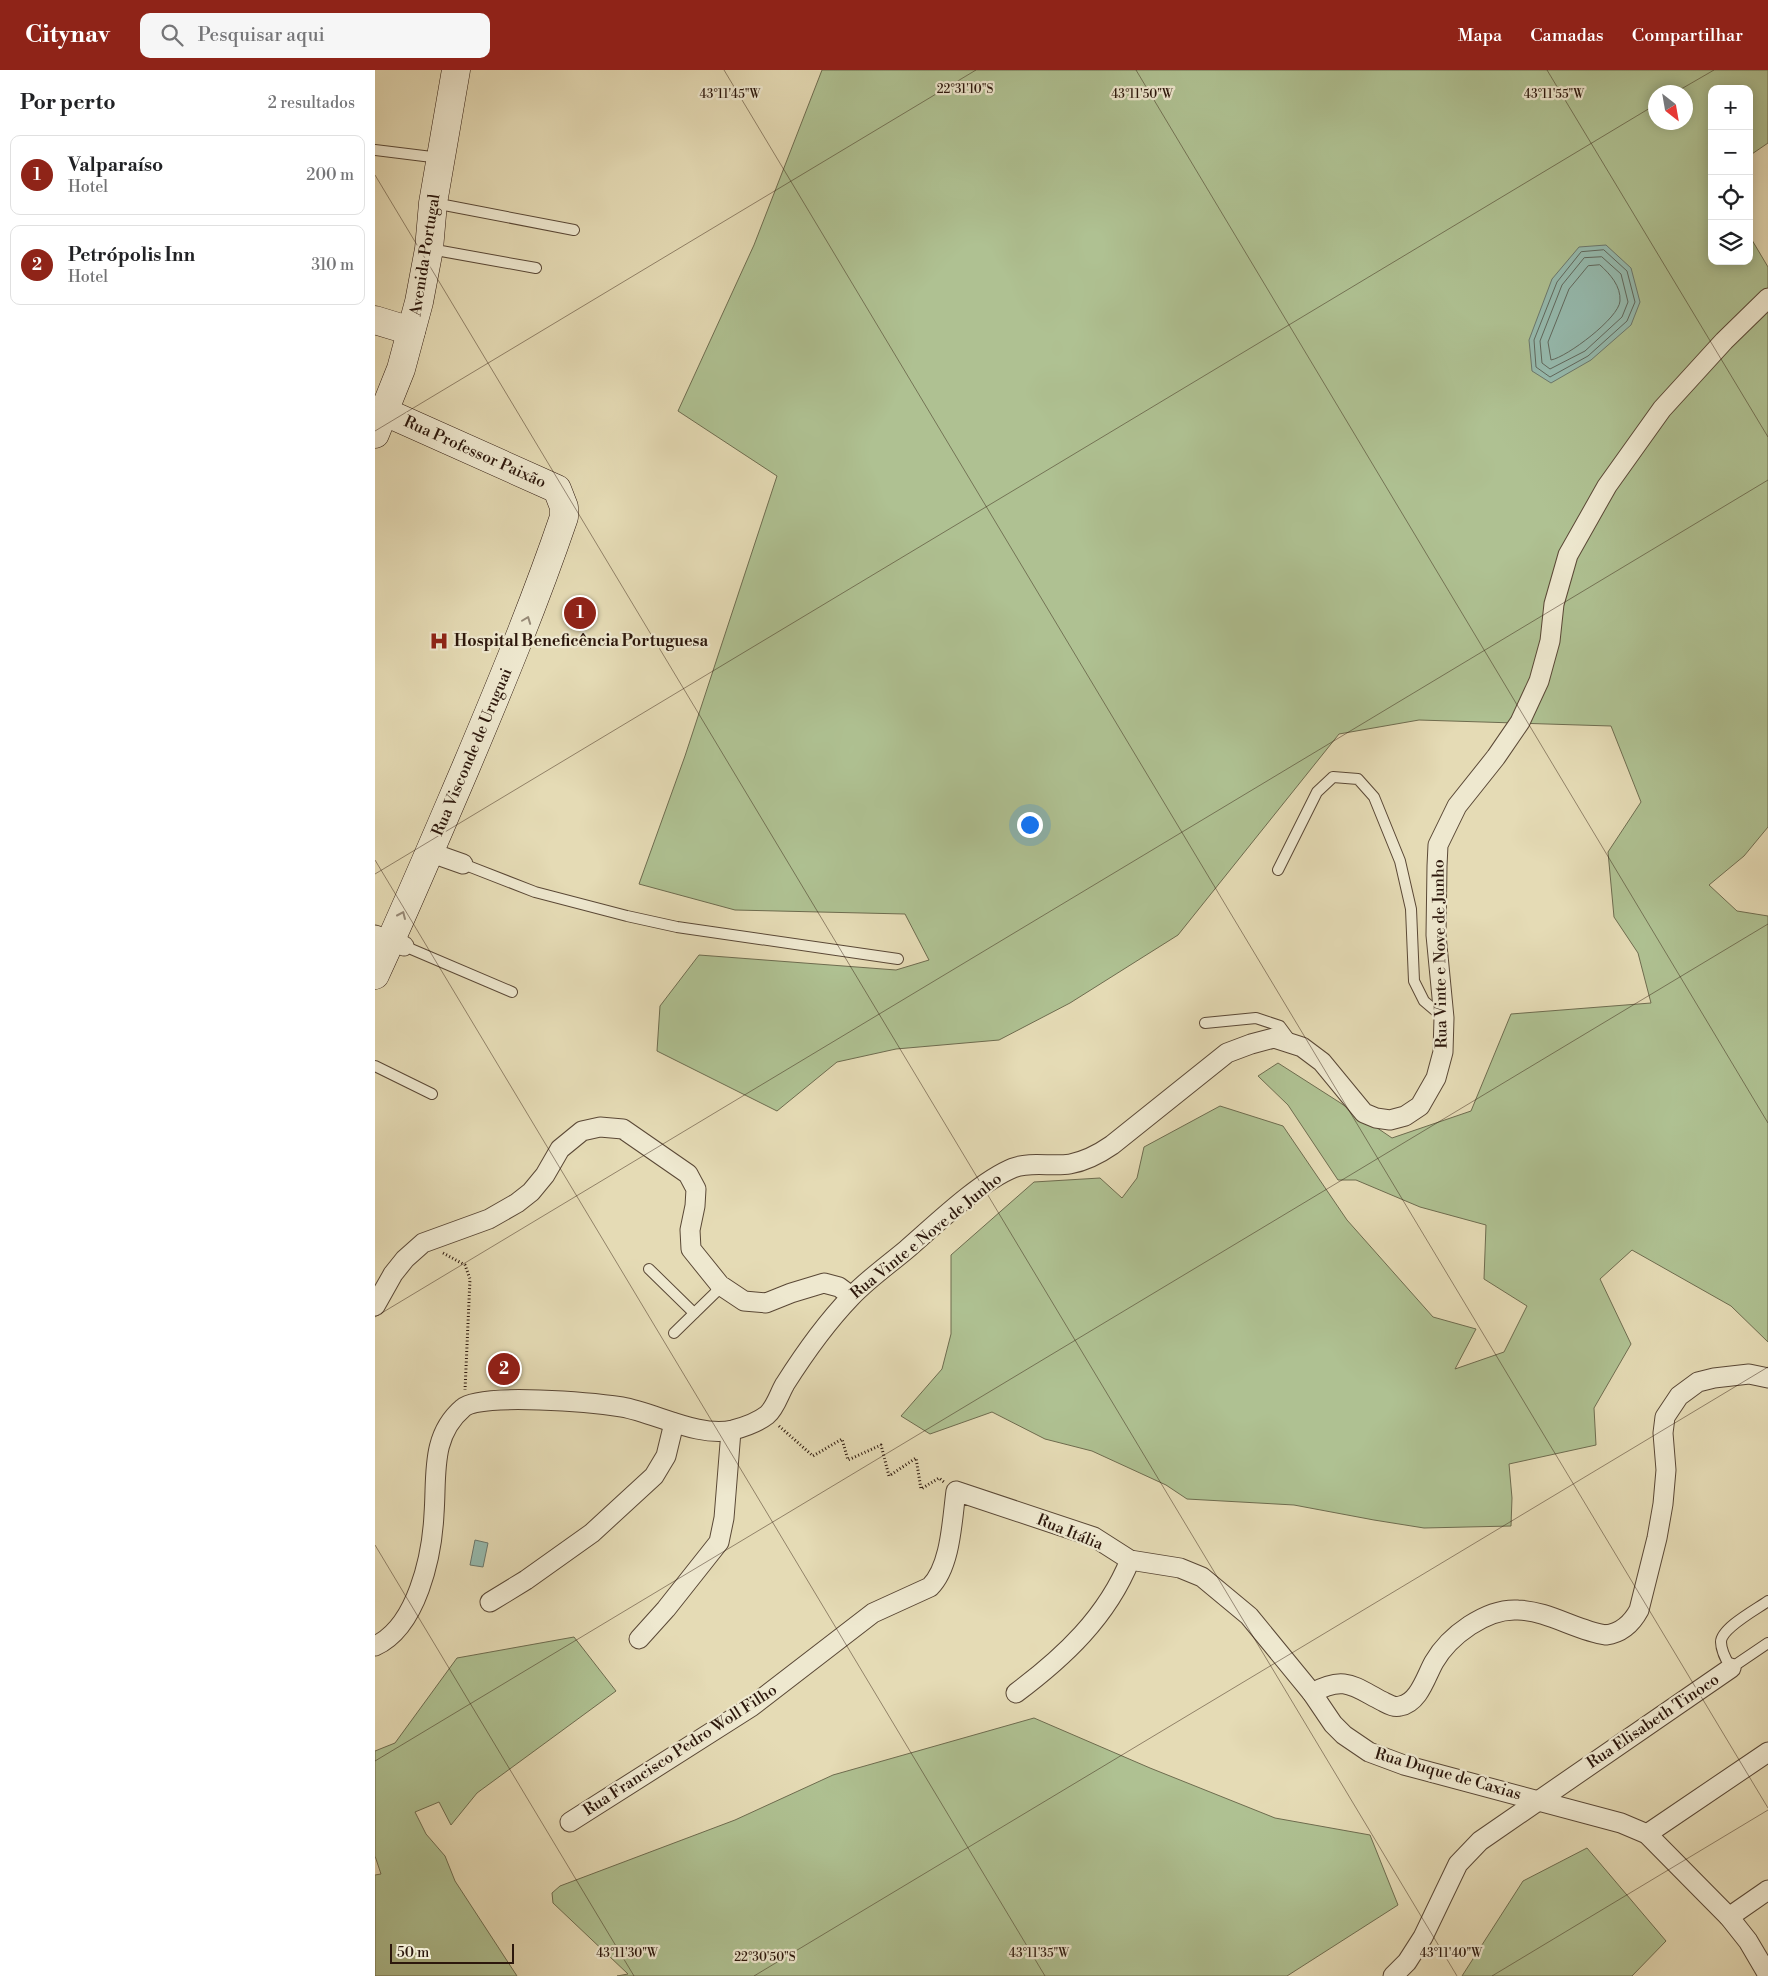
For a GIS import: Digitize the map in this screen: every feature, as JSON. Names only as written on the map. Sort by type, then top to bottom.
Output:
[{"type":"street","name":"Avenida Portugal","points":[[380,423],[401,369],[419,302],[429,249],[433,203],[456,70]]},
{"type":"street","name":"Rua Vinte e Nove de Junho","points":[[767,1415],[798,1365],[851,1296],[952,1211],[1001,1174],[1017,1166],[1069,1164],[1096,1156],[1113,1145],[1227,1053],[1274,1038],[1302,1047],[1322,1062],[1364,1113],[1376,1118],[1390,1120],[1405,1116],[1419,1106],[1436,1078],[1443,1052],[1444,1018],[1436,935],[1438,845],[1457,806],[1496,757],[1520,722],[1539,681],[1550,641],[1554,604],[1568,555],[1607,486],[1662,409],[1724,341],[1768,298]]},
{"type":"street","points":[[375,320],[411,332]]},
{"type":"street","name":"Rua Professor Paixão","points":[[380,423],[557,489],[561,497]]},
{"type":"street","name":"Rua Visconde de Uruguai","points":[[375,975],[516,648],[545,574],[564,517],[561,497]]},
{"type":"street","points":[[429,852],[463,864]]},
{"type":"street","points":[[375,1306],[393,1274],[405,1259],[423,1243],[489,1219],[517,1203],[531,1192],[545,1175],[560,1149],[582,1131],[600,1127],[623,1129],[688,1174],[696,1189],[690,1230],[691,1249],[720,1285],[744,1301],[766,1303],[824,1283],[839,1287],[851,1296]]},
{"type":"street","points":[[1312,1693],[1327,1684],[1342,1682],[1354,1686],[1391,1706],[1399,1707],[1408,1703],[1418,1692],[1446,1644],[1473,1623],[1500,1612],[1516,1609],[1537,1612],[1606,1635],[1613,1634],[1626,1627],[1639,1610],[1657,1538],[1666,1470],[1663,1433],[1665,1416],[1679,1396],[1697,1382],[1740,1374],[1768,1378]]},
{"type":"street","points":[[375,1646],[384,1642],[402,1623],[417,1595],[431,1542],[438,1448],[450,1424],[464,1406],[487,1401],[516,1399],[551,1401],[624,1408],[703,1430],[731,1431],[767,1415]]},
{"type":"street","points":[[490,1602],[527,1580],[592,1533],[654,1476],[667,1456],[674,1423]]},
{"type":"street","points":[[639,1639],[666,1609],[719,1542],[724,1518],[731,1431]]},
{"type":"street","name":"Rua Itália","points":[[956,1491],[1094,1538],[1130,1560],[1180,1568],[1202,1577],[1249,1616],[1312,1693]]},
{"type":"street","name":"Rua Francisco Pedro Woll Filho","points":[[570,1822],[751,1707],[873,1613],[930,1587],[937,1580],[942,1569],[949,1540],[956,1491]]},
{"type":"street","points":[[1016,1693],[1049,1669],[1075,1644],[1111,1598],[1130,1560]]},
{"type":"street","name":"Rua Elisabeth Tinoco","points":[[1393,1976],[1407,1962],[1423,1936],[1458,1864],[1480,1841],[1731,1668]]},
{"type":"street","name":"Rua Duque de Caxias","points":[[1312,1693],[1333,1724],[1344,1735],[1369,1752],[1404,1765],[1621,1823],[1647,1834],[1729,1917],[1749,1941],[1768,1975]]},
{"type":"street","points":[[1647,1834],[1768,1752]]},
{"type":"street","points":[[1729,1917],[1768,1890]]},
{"type":"lane","points":[[375,150],[441,158]]},
{"type":"lane","points":[[433,203],[574,230]]},
{"type":"lane","points":[[429,249],[536,268]]},
{"type":"lane","points":[[1278,870],[1317,792],[1333,777],[1358,779],[1374,797],[1400,861],[1411,909],[1414,981],[1424,1001],[1444,1018]]},
{"type":"lane","points":[[463,864],[535,892],[635,918],[677,927],[898,959]]},
{"type":"lane","points":[[390,941],[512,992]]},
{"type":"lane","points":[[1205,1023],[1257,1018],[1280,1026],[1293,1044]]},
{"type":"lane","points":[[375,1066],[432,1094]]},
{"type":"lane","points":[[649,1269],[695,1313]]},
{"type":"lane","points":[[675,1333],[715,1293],[720,1285]]},
{"type":"lane","points":[[1731,1668],[1723,1654],[1721,1641],[1725,1631],[1768,1601]]},
{"type":"lane","name":"Rua Elisabeth Tinoco","points":[[1731,1668],[1768,1643]]},
{"type":"path","points":[[423,1243],[465,1265],[470,1278],[464,1406]]},
{"type":"path","points":[[767,1415],[813,1456],[842,1440],[848,1460],[881,1445],[889,1476],[916,1458],[921,1488],[939,1478],[956,1491]]},
{"type":"green space","points":[[822,70],[1768,70],[1768,143],[1753,153],[1753,85],[1708,85],[1708,265],[1753,265],[1753,242],[1768,267],[1768,827],[1744,856],[1709,885],[1737,911],[1768,916],[1768,1342],[1731,1306],[1632,1250],[1600,1279],[1631,1344],[1594,1408],[1596,1445],[1509,1464],[1512,1498],[1511,1526],[1424,1528],[1294,1505],[1187,1499],[1166,1485],[1092,1451],[1045,1439],[992,1412],[930,1434],[901,1416],[942,1369],[951,1334],[951,1255],[1034,1182],[1100,1178],[1122,1198],[1137,1178],[1144,1147],[1220,1106],[1283,1126],[1347,1220],[1433,1317],[1476,1329],[1455,1369],[1504,1352],[1527,1306],[1484,1279],[1486,1225],[1420,1207],[1356,1180],[1338,1180],[1288,1105],[1258,1076],[1278,1063],[1392,1138],[1471,1111],[1511,1014],[1651,1003],[1638,953],[1614,917],[1608,852],[1641,802],[1611,726],[1419,720],[1339,734],[1178,935],[1070,1003],[999,1040],[896,1049],[837,1062],[777,1111],[657,1051],[660,1006],[699,955],[896,970],[929,960],[905,914],[735,910],[639,884],[685,756],[777,476],[678,411],[754,245]]},
{"type":"green space","points":[[574,1637],[616,1691],[477,1793],[451,1825],[439,1802],[415,1812],[426,1834],[445,1856],[455,1881],[517,1976],[375,1976],[375,1875],[381,1874],[375,1856],[375,1751],[395,1743],[457,1658]]},
{"type":"green space","points":[[1034,1718],[1150,1768],[1275,1818],[1370,1835],[1398,1905],[1287,1976],[617,1976],[628,1974],[553,1903],[552,1893],[560,1886],[735,1820],[833,1775]]},
{"type":"green space","points":[[1587,1848],[1666,1941],[1632,1976],[1462,1976],[1523,1881]]},
{"type":"water","points":[[1606,245],[1631,268],[1640,302],[1631,325],[1591,360],[1551,383],[1532,371],[1529,340],[1552,279],[1579,247]]},
{"type":"water","points":[[475,1540],[488,1543],[483,1567],[470,1565]]},
{"type":"place","name":"Valparaíso","points":[[580,613]]},
{"type":"place","name":"Hospital Beneficência Portuguesa","points":[[439,641]]},
{"type":"place","name":"Petrópolis Inn","points":[[504,1369]]}]
